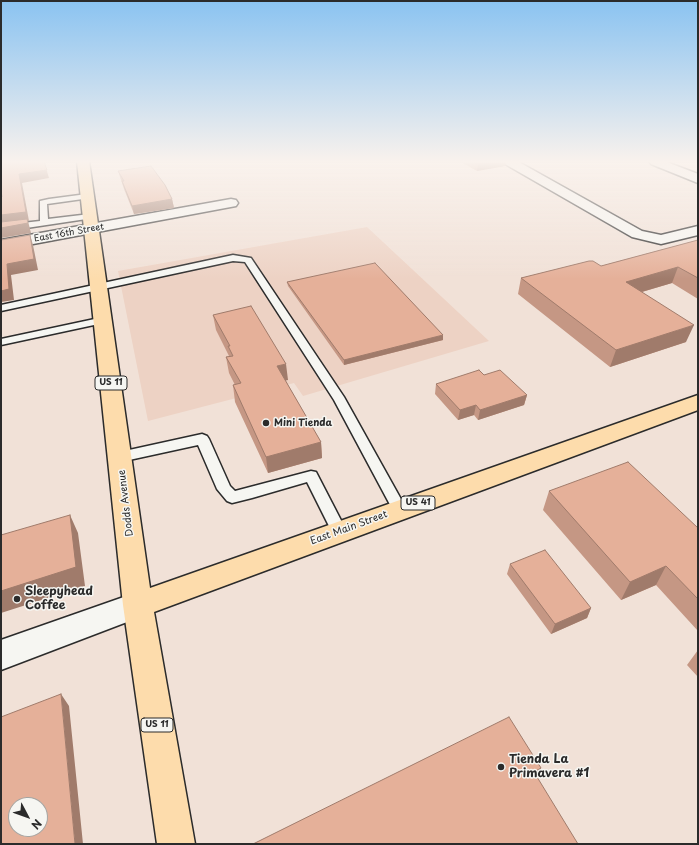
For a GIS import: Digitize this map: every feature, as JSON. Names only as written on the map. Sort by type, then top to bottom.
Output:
[{"type":"main road","name":"Dodds Avenue","points":[[88,200],[98,288],[104,320],[138,605],[176,844]]},
{"type":"main road","name":"East Main Street","points":[[138,605],[698,402]]},
{"type":"street","points":[[578,200],[636,234],[661,240],[698,230]]},
{"type":"street","name":"East 16th Street","points":[[1,246],[90,222],[231,203]]},
{"type":"street","name":"East Main Street","points":[[1,655],[138,605]]},
{"type":"lane","points":[[49,222],[44,220],[43,203],[53,200]]},
{"type":"lane","points":[[4,229],[49,222],[90,222]]},
{"type":"lane","points":[[1,308],[234,258],[248,260],[340,400],[400,510]]},
{"type":"lane","points":[[1,342],[104,320]]},
{"type":"lane","points":[[120,457],[202,439],[224,489],[232,497],[252,493],[311,476],[340,532]]},
{"type":"shaded area","points":[[367,227],[489,341],[303,396],[294,383],[148,421],[118,271]]},
{"type":"building","points":[[1,200],[24,200],[26,212],[1,215]]},
{"type":"building","points":[[130,200],[164,200],[132,206]]},
{"type":"building","points":[[27,219],[28,223],[1,228],[1,222]]},
{"type":"building","points":[[30,235],[34,259],[7,264],[9,289],[1,291],[1,240]]},
{"type":"building","points":[[698,240],[698,278],[678,267],[626,282],[694,325],[616,350],[521,278],[589,261],[593,261],[601,266]]},
{"type":"building","points":[[375,263],[443,335],[344,360],[287,282]]},
{"type":"building","points":[[251,306],[286,364],[277,366],[321,442],[266,457],[233,385],[241,383],[226,357],[233,356],[228,346],[230,346],[213,315]]},
{"type":"building","points":[[479,370],[484,375],[500,370],[527,395],[480,410],[476,405],[460,410],[436,384]]},
{"type":"building","points":[[628,462],[698,528],[698,599],[666,566],[630,582],[549,491]]},
{"type":"building","points":[[70,515],[76,567],[1,591],[1,535]]},
{"type":"building","points":[[545,550],[591,608],[555,624],[510,564]]},
{"type":"building","points":[[61,694],[75,844],[1,844],[1,717]]},
{"type":"building","points":[[509,717],[541,768],[534,772],[578,844],[253,844]]},
{"type":"place","name":"Mini Tienda","points":[[266,423]]},
{"type":"place","name":"Sleepyhead Coffee","points":[[17,599]]},
{"type":"place","name":"Tienda La Primavera #1","points":[[501,767]]}]
